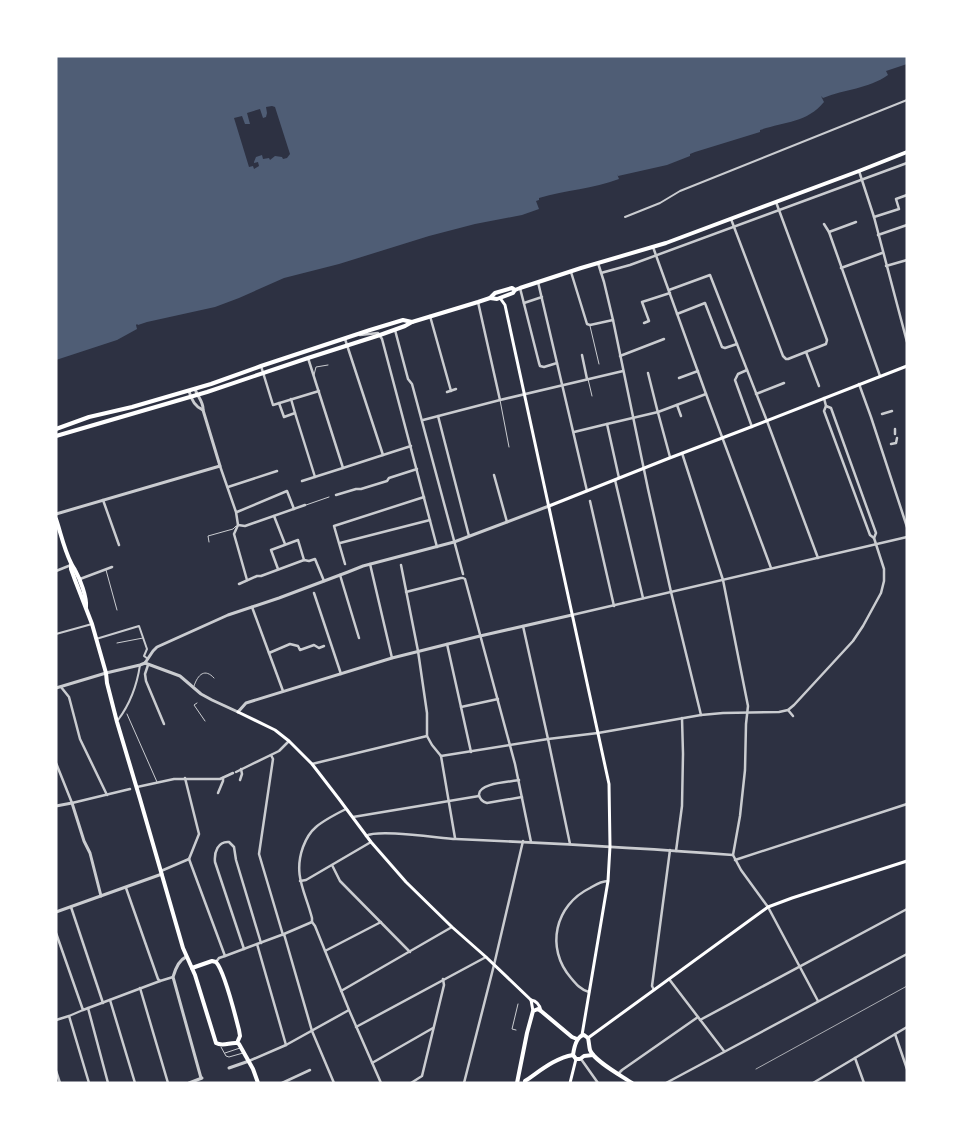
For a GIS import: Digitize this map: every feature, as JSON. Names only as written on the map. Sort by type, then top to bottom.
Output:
[{"type":"main road","points":[[56,436],[263,374],[406,326],[430,316],[490,298],[500,298],[513,293],[515,290],[538,282],[653,247],[907,152]]},
{"type":"main road","points":[[490,298],[497,292],[512,288],[515,290]]},
{"type":"main road","points":[[500,298],[505,305],[609,784],[610,846],[608,881],[582,1035],[577,1039]]},
{"type":"main road","points":[[56,429],[89,417],[189,391],[356,334],[403,320],[412,322]]},
{"type":"main road","points":[[549,506],[670,457],[907,366]]},
{"type":"main road","points":[[56,519],[86,602],[86,607]]},
{"type":"main road","points":[[56,529],[60,534]]},
{"type":"main road","points":[[72,565],[71,569],[92,624],[117,722],[186,957],[192,968],[211,1031],[216,1043],[219,1045],[231,1042],[237,1043],[249,1061],[258,1083]]},
{"type":"main road","points":[[238,712],[275,730],[289,741],[312,764],[366,836],[406,882],[452,927],[486,956],[531,1000],[540,1006],[541,1011]]},
{"type":"main road","points":[[588,1038],[768,907],[907,861]]},
{"type":"main road","points":[[192,968],[209,962],[216,962],[219,966],[224,976],[239,1030],[240,1036],[237,1043]]},
{"type":"main road","points":[[516,1083],[519,1075],[525,1032],[533,1011],[531,1000]]},
{"type":"main road","points":[[533,1011],[538,1009],[577,1039]]},
{"type":"main road","points":[[582,1035],[588,1038]]},
{"type":"main road","points":[[588,1038],[593,1056],[632,1083]]},
{"type":"main road","points":[[570,1083],[578,1057],[577,1039]]},
{"type":"main road","points":[[578,1057],[589,1044]]},
{"type":"main road","points":[[519,1075],[525,1082],[564,1057],[593,1056]]},
{"type":"street","points":[[625,217],[660,203],[680,191],[907,100]]},
{"type":"street","points":[[601,273],[656,256],[907,162]]},
{"type":"street","points":[[859,171],[874,217],[907,342]]},
{"type":"street","points":[[874,217],[899,209],[896,198],[907,195]]},
{"type":"street","points":[[731,219],[783,356],[788,359],[825,345],[827,340],[776,202]]},
{"type":"street","points":[[829,232],[856,222]]},
{"type":"street","points":[[824,224],[829,232],[880,376]]},
{"type":"street","points":[[878,235],[907,225]]},
{"type":"street","points":[[653,247],[771,568]]},
{"type":"street","points":[[841,268],[882,253]]},
{"type":"street","points":[[886,266],[907,260]]},
{"type":"street","points":[[598,263],[614,320],[623,371],[671,592],[701,715]]},
{"type":"street","points":[[571,272],[587,324],[614,320]]},
{"type":"street","points":[[644,323],[649,321],[642,302],[710,275],[818,558]]},
{"type":"street","points":[[538,282],[587,491]]},
{"type":"street","points":[[520,288],[538,363],[544,367],[557,363]]},
{"type":"street","points":[[524,303],[542,297]]},
{"type":"street","points":[[478,302],[500,400]]},
{"type":"street","points":[[677,314],[705,303],[723,348],[737,344]]},
{"type":"street","points":[[430,316],[449,391],[456,389]]},
{"type":"street","points":[[394,330],[408,379],[412,384],[463,574]]},
{"type":"street","points":[[356,334],[378,333],[380,335],[437,547]]},
{"type":"street","points":[[345,339],[383,455]]},
{"type":"street","points":[[620,356],[664,339]]},
{"type":"street","points":[[806,352],[819,386]]},
{"type":"street","points":[[582,355],[588,379]]},
{"type":"street","points":[[308,358],[343,468]]},
{"type":"street","points":[[261,366],[273,405],[319,390]]},
{"type":"street","points":[[747,370],[738,374],[735,380],[752,427]]},
{"type":"street","points":[[422,420],[623,371]]},
{"type":"street","points":[[679,378],[698,371]]},
{"type":"street","points":[[648,372],[670,457]]},
{"type":"street","points":[[756,394],[784,383]]},
{"type":"street","points":[[859,384],[907,527]]},
{"type":"street","points":[[195,389],[196,395],[203,406],[220,466],[236,512],[238,525],[234,534],[247,580]]},
{"type":"street","points":[[189,391],[190,397],[198,409],[203,410]]},
{"type":"street","points":[[574,432],[658,412],[706,394]]},
{"type":"street","points":[[442,756],[598,733],[701,715],[788,710],[853,641],[879,598],[883,587],[884,575],[876,543],[870,535],[824,411],[826,406],[824,398]]},
{"type":"street","points":[[291,399],[315,476]]},
{"type":"street","points":[[279,403],[284,417],[295,413]]},
{"type":"street","points":[[677,405],[681,416]]},
{"type":"street","points":[[826,406],[831,408],[842,438],[876,533],[874,538]]},
{"type":"street","points":[[882,414],[892,411]]},
{"type":"street","points":[[438,416],[468,536]]},
{"type":"street","points":[[871,417],[876,416]]},
{"type":"street","points":[[607,424],[643,598]]},
{"type":"street","points":[[835,441],[842,438]]},
{"type":"street","points":[[892,444],[896,443],[897,438]]},
{"type":"street","points":[[302,481],[411,446]]},
{"type":"street","points":[[881,448],[886,446]]},
{"type":"street","points":[[682,453],[723,580],[748,701],[745,770],[733,855],[744,876],[768,907],[818,1001]]},
{"type":"street","points":[[56,514],[220,466]]},
{"type":"street","points":[[336,495],[356,488],[361,490],[417,469]]},
{"type":"street","points":[[228,487],[278,471]]},
{"type":"street","points":[[494,475],[507,522]]},
{"type":"street","points":[[236,512],[287,491],[294,509]]},
{"type":"street","points":[[345,564],[334,526],[424,497]]},
{"type":"street","points":[[104,500],[118,545]]},
{"type":"street","points":[[590,501],[614,606]]},
{"type":"street","points":[[238,525],[245,526],[305,505]]},
{"type":"street","points":[[164,724],[146,681],[145,672],[148,659],[155,648],[161,644],[220,619],[324,580],[370,564],[454,542],[549,506]]},
{"type":"street","points":[[274,516],[285,544]]},
{"type":"street","points":[[340,544],[430,520]]},
{"type":"street","points":[[56,688],[106,673],[146,664],[180,676],[201,694],[238,712],[246,703],[418,651],[907,537]]},
{"type":"street","points":[[278,569],[271,550],[285,544],[298,540],[304,560]]},
{"type":"street","points":[[239,584],[304,560],[315,559],[324,580]]},
{"type":"street","points":[[370,564],[392,658]]},
{"type":"street","points":[[400,564],[418,651],[428,712],[427,736],[442,756],[454,838]]},
{"type":"street","points":[[56,571],[72,565]]},
{"type":"street","points":[[78,579],[112,567]]},
{"type":"street","points":[[340,575],[359,638]]},
{"type":"street","points":[[406,592],[464,579],[510,745],[531,842]]},
{"type":"street","points":[[314,593],[329,644],[341,674]]},
{"type":"street","points":[[252,607],[283,691]]},
{"type":"street","points":[[56,634],[92,624]]},
{"type":"street","points":[[96,639],[139,626],[147,649],[144,656],[148,659]]},
{"type":"street","points":[[523,626],[570,844]]},
{"type":"street","points":[[269,653],[290,644],[298,646],[300,650],[314,645],[319,648],[324,646]]},
{"type":"street","points":[[447,644],[471,752]]},
{"type":"street","points":[[117,722],[134,691],[140,665]]},
{"type":"street","points":[[62,687],[69,697],[80,739],[107,795]]},
{"type":"street","points":[[461,707],[498,699]]},
{"type":"street","points":[[788,710],[793,716]]},
{"type":"street","points":[[676,851],[682,806],[682,718]]},
{"type":"street","points":[[312,764],[427,736]]},
{"type":"street","points":[[137,788],[164,780],[223,778],[271,755],[289,741]]},
{"type":"street","points":[[271,755],[273,759],[259,854],[312,1031],[334,1083]]},
{"type":"street","points":[[56,763],[90,853],[101,896]]},
{"type":"street","points":[[240,780],[241,769]]},
{"type":"street","points":[[185,778],[199,834],[190,859],[225,956]]},
{"type":"street","points":[[218,793],[224,781],[223,778]]},
{"type":"street","points":[[518,780],[484,786],[480,790],[479,796],[484,802],[489,804],[522,797]]},
{"type":"street","points":[[56,806],[130,789]]},
{"type":"street","points":[[352,817],[479,796]]},
{"type":"street","points":[[735,860],[907,804]]},
{"type":"street","points":[[346,809],[316,826],[306,839],[300,856],[298,871],[312,922],[380,1083]]},
{"type":"street","points":[[366,836],[383,833],[733,855]]},
{"type":"street","points":[[464,1083],[523,841]]},
{"type":"street","points":[[244,949],[215,859],[216,852],[221,843],[227,842],[234,848],[261,943]]},
{"type":"street","points":[[300,881],[306,880],[371,842]]},
{"type":"street","points":[[654,990],[652,986],[670,850]]},
{"type":"street","points":[[56,907],[57,912],[126,888],[190,859]]},
{"type":"street","points":[[332,865],[340,881],[410,952]]},
{"type":"street","points":[[589,992],[584,991],[576,984],[563,968],[557,953],[557,931],[564,911],[575,898],[588,888],[608,881]]},
{"type":"street","points":[[126,888],[160,981]]},
{"type":"street","points":[[70,907],[103,1003]]},
{"type":"street","points":[[618,1074],[699,1019],[907,909]]},
{"type":"street","points":[[216,962],[219,958],[283,935],[312,922]]},
{"type":"street","points":[[325,951],[381,922]]},
{"type":"street","points":[[341,991],[452,927]]},
{"type":"street","points":[[56,933],[83,1010]]},
{"type":"street","points":[[257,944],[286,1045]]},
{"type":"street","points":[[666,1083],[907,954]]},
{"type":"street","points":[[356,1027],[486,956]]},
{"type":"street","points":[[186,957],[182,958],[172,978],[202,1078],[189,1083]]},
{"type":"street","points":[[57,1019],[172,978]]},
{"type":"street","points":[[411,1083],[422,1076],[444,985],[443,979]]},
{"type":"street","points":[[669,979],[724,1051]]},
{"type":"street","points":[[140,988],[168,1083]]},
{"type":"street","points":[[110,1000],[134,1083]]},
{"type":"street","points":[[88,1008],[108,1083]]},
{"type":"street","points":[[229,1068],[286,1045],[349,1010]]},
{"type":"street","points":[[69,1016],[89,1083]]},
{"type":"street","points":[[813,1083],[907,1027]]},
{"type":"street","points":[[372,1063],[433,1028]]},
{"type":"street","points":[[895,1034],[907,1069]]},
{"type":"street","points":[[578,1057],[598,1083]]},
{"type":"street","points":[[855,1058],[864,1083]]},
{"type":"street","points":[[282,1083],[310,1070]]},
{"type":"street","points":[[56,1071],[60,1083]]},
{"type":"lane","points":[[590,325],[599,364]]},
{"type":"lane","points":[[314,376],[316,367],[328,365]]},
{"type":"lane","points":[[588,379],[592,396]]},
{"type":"lane","points":[[500,400],[509,447]]},
{"type":"lane","points":[[305,505],[329,497]]},
{"type":"lane","points":[[209,542],[208,536],[238,525]]},
{"type":"lane","points":[[106,570],[117,610]]},
{"type":"lane","points":[[117,643],[143,638]]},
{"type":"lane","points":[[193,687],[198,677],[202,674],[210,674],[214,678]]},
{"type":"lane","points":[[197,703],[194,705],[205,722]]},
{"type":"lane","points":[[128,714],[157,782]]},
{"type":"lane","points":[[516,1030],[512,1028],[518,1004]]},
{"type":"lane","points":[[219,1045],[226,1056],[229,1057],[244,1053]]},
{"type":"lane","points":[[224,1053],[241,1048]]},
{"type":"water","points":[[56,56],[907,56],[907,64],[886,71],[888,75],[864,86],[823,98],[821,96],[824,102],[817,109],[794,121],[760,130],[760,132],[695,152],[690,154],[690,156],[667,165],[618,176],[617,174],[619,179],[539,198],[536,201],[539,209],[522,215],[475,224],[429,236],[339,264],[284,278],[215,307],[137,324],[137,329],[117,340],[56,360]]},
{"type":"pier","points":[[266,107],[275,107],[290,154],[287,158],[283,159],[282,157],[275,156],[270,160],[269,158],[263,159],[262,155],[256,157],[254,163],[258,162],[259,166],[254,169],[253,166],[249,167],[234,118],[242,116],[245,124],[250,124],[247,113],[260,109],[263,118],[266,117]]},
{"type":"railway","points":[[756,1069],[907,986]]}]
